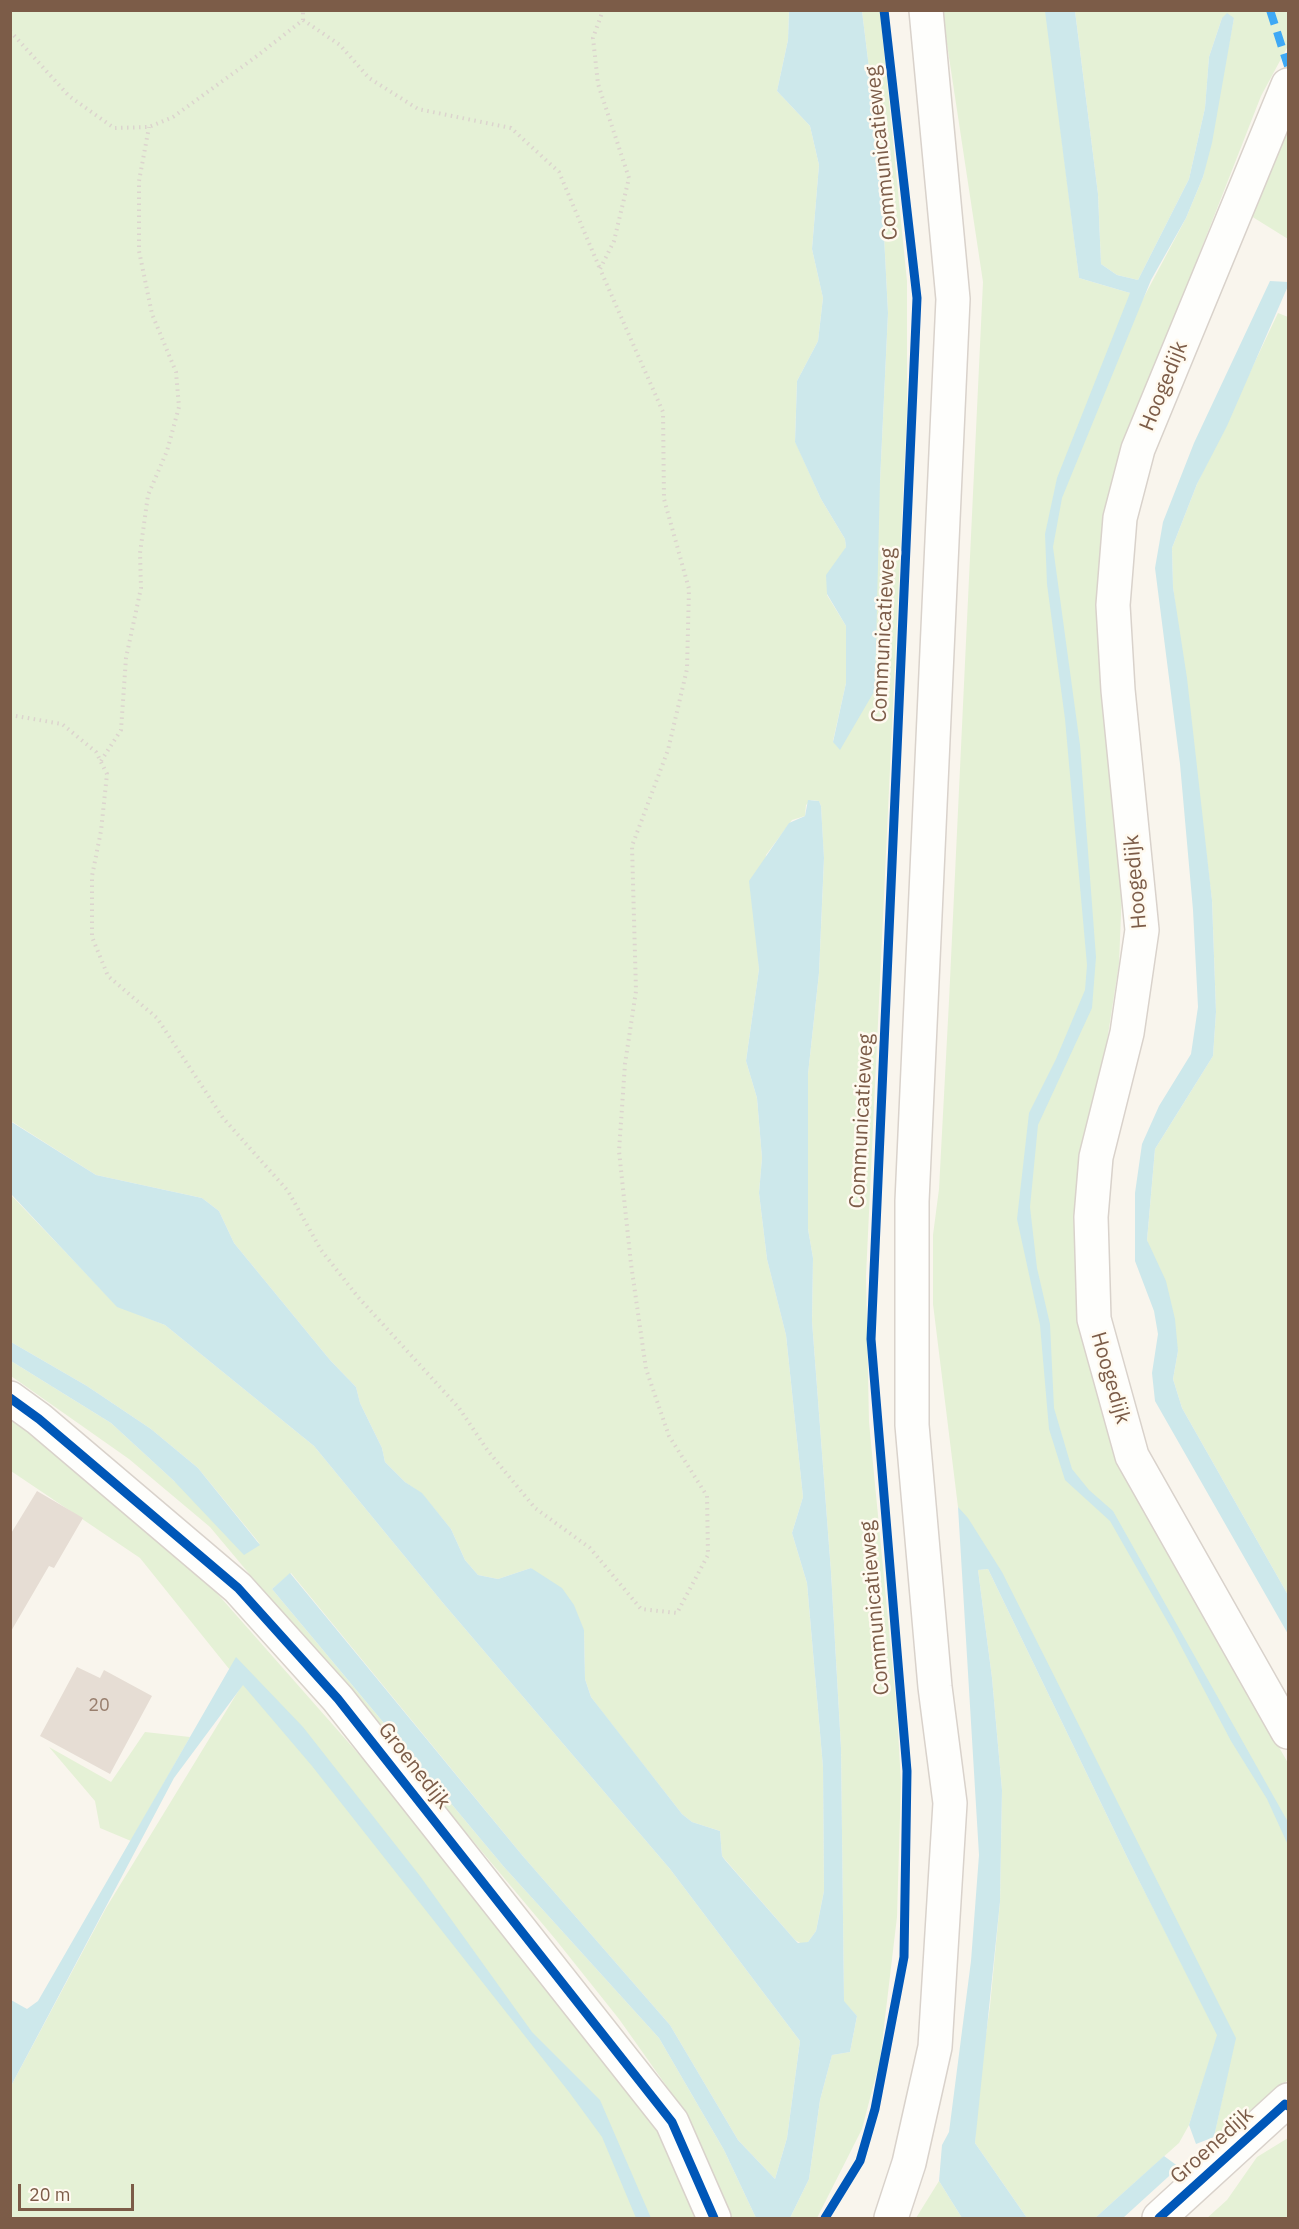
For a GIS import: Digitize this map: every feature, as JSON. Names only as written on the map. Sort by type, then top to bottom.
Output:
[{"type":"street","points":[[891,2218],[909,2163],[935,2047],[950,1803],[935,1687],[912,1425],[912,1201],[953,299],[926,10]]},
{"type":"street","name":"Hoogedijk","points":[[1288,85],[1138,448],[1120,518],[1113,605],[1118,690],[1142,930],[1127,1033],[1096,1157],[1090,1217],[1094,1319],[1132,1456],[1288,1732]]},
{"type":"street","name":"Groenedijk","points":[[10,1398],[39,1419],[238,1588],[338,1699],[672,2122],[714,2218]]},
{"type":"street","name":"Groenedijk","points":[[1159,2218],[1287,2103]]},
{"type":"path","points":[[303,10],[303,20]]},
{"type":"path","points":[[600,269],[614,241],[629,178],[598,84],[593,38],[603,10]]},
{"type":"path","points":[[10,31],[69,96],[114,128],[149,127],[172,117],[303,20]]},
{"type":"path","points":[[10,715],[62,724],[96,752],[107,774],[101,831],[92,876],[92,937],[108,976],[157,1018],[223,1118],[288,1191],[321,1250],[358,1297],[459,1408],[488,1451],[535,1508],[590,1548],[641,1609],[677,1613],[708,1555],[707,1496],[669,1436],[646,1369],[631,1264],[619,1150],[625,1064],[636,991],[632,846],[668,750],[687,669],[689,589],[664,499],[663,412],[559,172],[512,128],[418,109],[369,78],[340,45],[303,20]]},
{"type":"path","points":[[101,761],[122,730],[126,658],[141,588],[140,553],[148,495],[167,451],[179,407],[176,372],[152,314],[139,251],[139,181],[149,127]]},
{"type":"green space","points":[[10,11],[789,11],[788,40],[777,91],[810,126],[819,165],[812,249],[823,298],[818,341],[797,381],[795,441],[821,499],[845,539],[846,547],[827,595],[846,626],[846,683],[833,741],[840,749],[880,481],[888,313],[880,158],[862,11],[880,11],[907,281],[907,409],[866,1276],[869,1422],[897,1713],[901,1783],[897,1917],[880,2060],[862,2129],[817,2218],[790,2218],[809,2179],[820,2100],[832,2055],[850,2052],[857,2016],[844,2002],[841,1748],[831,1572],[812,1321],[813,1258],[808,1229],[808,1074],[819,973],[824,859],[821,806],[819,801],[811,800],[806,805],[805,816],[792,820],[766,855],[757,932],[759,969],[746,1061],[757,1098],[762,1158],[759,1193],[767,1259],[786,1335],[803,1497],[792,1533],[807,1583],[823,1767],[824,1891],[816,1931],[808,1942],[802,1944],[795,1940],[722,1856],[720,1831],[692,1822],[682,1814],[591,1697],[585,1679],[584,1630],[531,1568],[498,1579],[478,1575],[465,1560],[451,1529],[422,1494],[405,1482],[385,1462],[382,1448],[360,1403],[356,1387],[330,1360],[234,1243],[219,1211],[202,1198],[96,1175],[11,1121]]},
{"type":"green space","points":[[942,11],[1046,11],[1079,278],[1130,293],[1137,310],[1186,218],[1203,177],[1234,18],[1222,18],[1209,57],[1205,108],[1189,179],[1138,280],[1117,275],[1101,264],[1098,194],[1075,11],[1288,11],[1288,46],[1261,96],[1120,457],[1122,889],[1119,964],[1100,1086],[1077,1189],[1075,1284],[1092,1370],[1133,1492],[1288,1763],[1288,2080],[1260,2105],[1214,2137],[1235,2038],[958,1507],[933,1304],[933,1235],[939,1189],[949,1001],[983,282]]},
{"type":"green space","points":[[1288,118],[1288,239],[1251,216]]},
{"type":"green space","points":[[1278,313],[1288,317],[1288,1595],[1182,1408],[1173,1379],[1178,1351],[1147,1240],[1155,1149],[1213,1056],[1216,1012],[1212,900],[1173,587],[1172,548],[1197,484]]},
{"type":"green space","points":[[10,1194],[117,1306],[165,1325],[314,1446],[443,1603],[670,1869],[800,2041],[787,2138],[775,2179],[738,2140],[670,2025],[522,1855],[291,1573],[272,1589],[504,1867],[659,2038],[724,2150],[756,2218],[731,2218],[712,2170],[670,2091],[619,2019],[556,1940],[210,1527],[129,1459],[11,1376],[11,1361],[111,1423],[174,1481],[260,1544],[198,1468],[151,1429],[87,1386],[11,1342]]},
{"type":"green space","points":[[10,1413],[166,1542],[215,1591],[541,1961],[642,2094],[700,2218],[11,2218],[11,2086],[106,1908],[242,1685],[140,1558],[11,1471]]},
{"type":"green space","points":[[988,1569],[1128,1859],[1218,2035],[1189,2125],[1179,2143],[1095,2218],[1027,2218],[975,2143],[978,2089],[990,2006],[1000,1902],[1002,1790],[992,1678],[978,1570]]},
{"type":"green space","points":[[145,1732],[190,1737],[131,1841],[100,1828],[95,1801],[49,1747],[111,1782]]},
{"type":"green space","points":[[1288,2138],[1288,2218],[1207,2218],[1227,2200],[1257,2157]]},
{"type":"green space","points":[[939,2181],[962,2218],[916,2218]]},
{"type":"water","points":[[789,11],[862,11],[880,158],[888,313],[880,481],[875,690],[840,750],[833,742],[846,683],[846,626],[827,594],[826,575],[846,547],[845,539],[821,499],[795,442],[797,381],[818,341],[823,298],[812,249],[819,165],[810,126],[777,91],[788,40]]},
{"type":"water","points":[[1045,11],[1075,11],[1098,194],[1101,264],[1117,275],[1138,280],[1189,179],[1205,108],[1209,57],[1222,18],[1227,13],[1234,18],[1212,143],[1203,177],[1186,218],[1151,280],[1062,498],[1053,547],[1080,745],[1096,957],[1092,1008],[1038,1125],[1030,1207],[1037,1268],[1050,1324],[1054,1408],[1072,1469],[1089,1490],[1113,1511],[1288,1822],[1288,1845],[1267,1799],[1231,1741],[1174,1633],[1110,1521],[1065,1480],[1049,1429],[1040,1325],[1017,1219],[1029,1113],[1056,1059],[1085,990],[1087,965],[1065,719],[1047,584],[1045,534],[1057,478],[1130,293],[1079,278]]},
{"type":"water","points":[[1270,281],[1288,282],[1288,286],[1227,426],[1197,484],[1172,548],[1173,587],[1187,678],[1212,900],[1216,1012],[1213,1056],[1155,1149],[1147,1240],[1166,1281],[1175,1319],[1178,1351],[1173,1379],[1182,1408],[1288,1595],[1288,1634],[1155,1401],[1152,1373],[1158,1334],[1154,1311],[1135,1261],[1135,1193],[1142,1144],[1159,1106],[1191,1054],[1198,1007],[1193,910],[1180,764],[1155,568],[1163,522],[1194,443]]},
{"type":"water","points":[[808,800],[819,801],[821,806],[824,858],[819,973],[808,1074],[808,1229],[813,1258],[812,1321],[831,1572],[841,1748],[844,2001],[857,2016],[850,2052],[832,2055],[820,2100],[809,2179],[790,2218],[756,2218],[724,2150],[659,2038],[504,1867],[272,1589],[290,1573],[522,1855],[670,2025],[738,2140],[775,2179],[787,2138],[800,2041],[670,1869],[443,1603],[314,1446],[165,1325],[117,1307],[11,1194],[10,1121],[96,1175],[202,1198],[219,1211],[234,1243],[330,1360],[356,1387],[360,1403],[382,1448],[385,1462],[405,1482],[422,1493],[451,1529],[465,1560],[478,1575],[498,1579],[531,1568],[562,1588],[574,1605],[584,1630],[585,1679],[591,1697],[682,1814],[692,1822],[720,1831],[722,1856],[725,1860],[798,1943],[808,1942],[816,1931],[824,1891],[823,1767],[807,1583],[792,1533],[803,1497],[786,1335],[767,1259],[759,1193],[762,1158],[757,1098],[746,1061],[759,969],[749,881],[789,823],[805,816]]},
{"type":"water","points":[[11,1342],[87,1386],[151,1429],[198,1468],[260,1545],[244,1555],[174,1481],[111,1423],[11,1361]]},
{"type":"water","points":[[958,1507],[968,1518],[1002,1572],[1236,2038],[1214,2137],[1196,2144],[1189,2125],[1217,2035],[1128,1859],[988,1569],[978,1570],[992,1678],[1002,1790],[1000,1902],[975,2143],[1027,2218],[962,2218],[939,2181],[942,2145],[949,2132],[971,1961],[979,1855]]},
{"type":"water","points":[[236,1657],[303,1727],[420,1876],[532,2032],[600,2100],[651,2218],[636,2218],[602,2137],[569,2092],[312,1766],[243,1685],[174,1778],[11,2086],[11,2000],[27,2009],[38,2001]]},
{"type":"water","points":[[1164,2156],[1179,2167],[1123,2218],[1095,2218]]},
{"type":"building","points":[[37,1491],[83,1518],[54,1568],[49,1566],[10,1633],[10,1535]]},
{"type":"building","points":[[77,1667],[100,1678],[104,1670],[152,1696],[110,1774],[40,1736]]},
{"type":"marked path","points":[[1270,10],[1288,66]]},
{"type":"cycle path","name":"Communicatieweg","points":[[825,2218],[860,2161],[875,2109],[904,1957],[907,1771],[871,1339],[917,298],[884,10]]},
{"type":"cycle path","points":[[10,1398],[39,1419],[238,1588],[338,1699],[672,2122],[714,2218]]},
{"type":"cycle path","points":[[1159,2218],[1285,2104],[1288,2106]]}]
